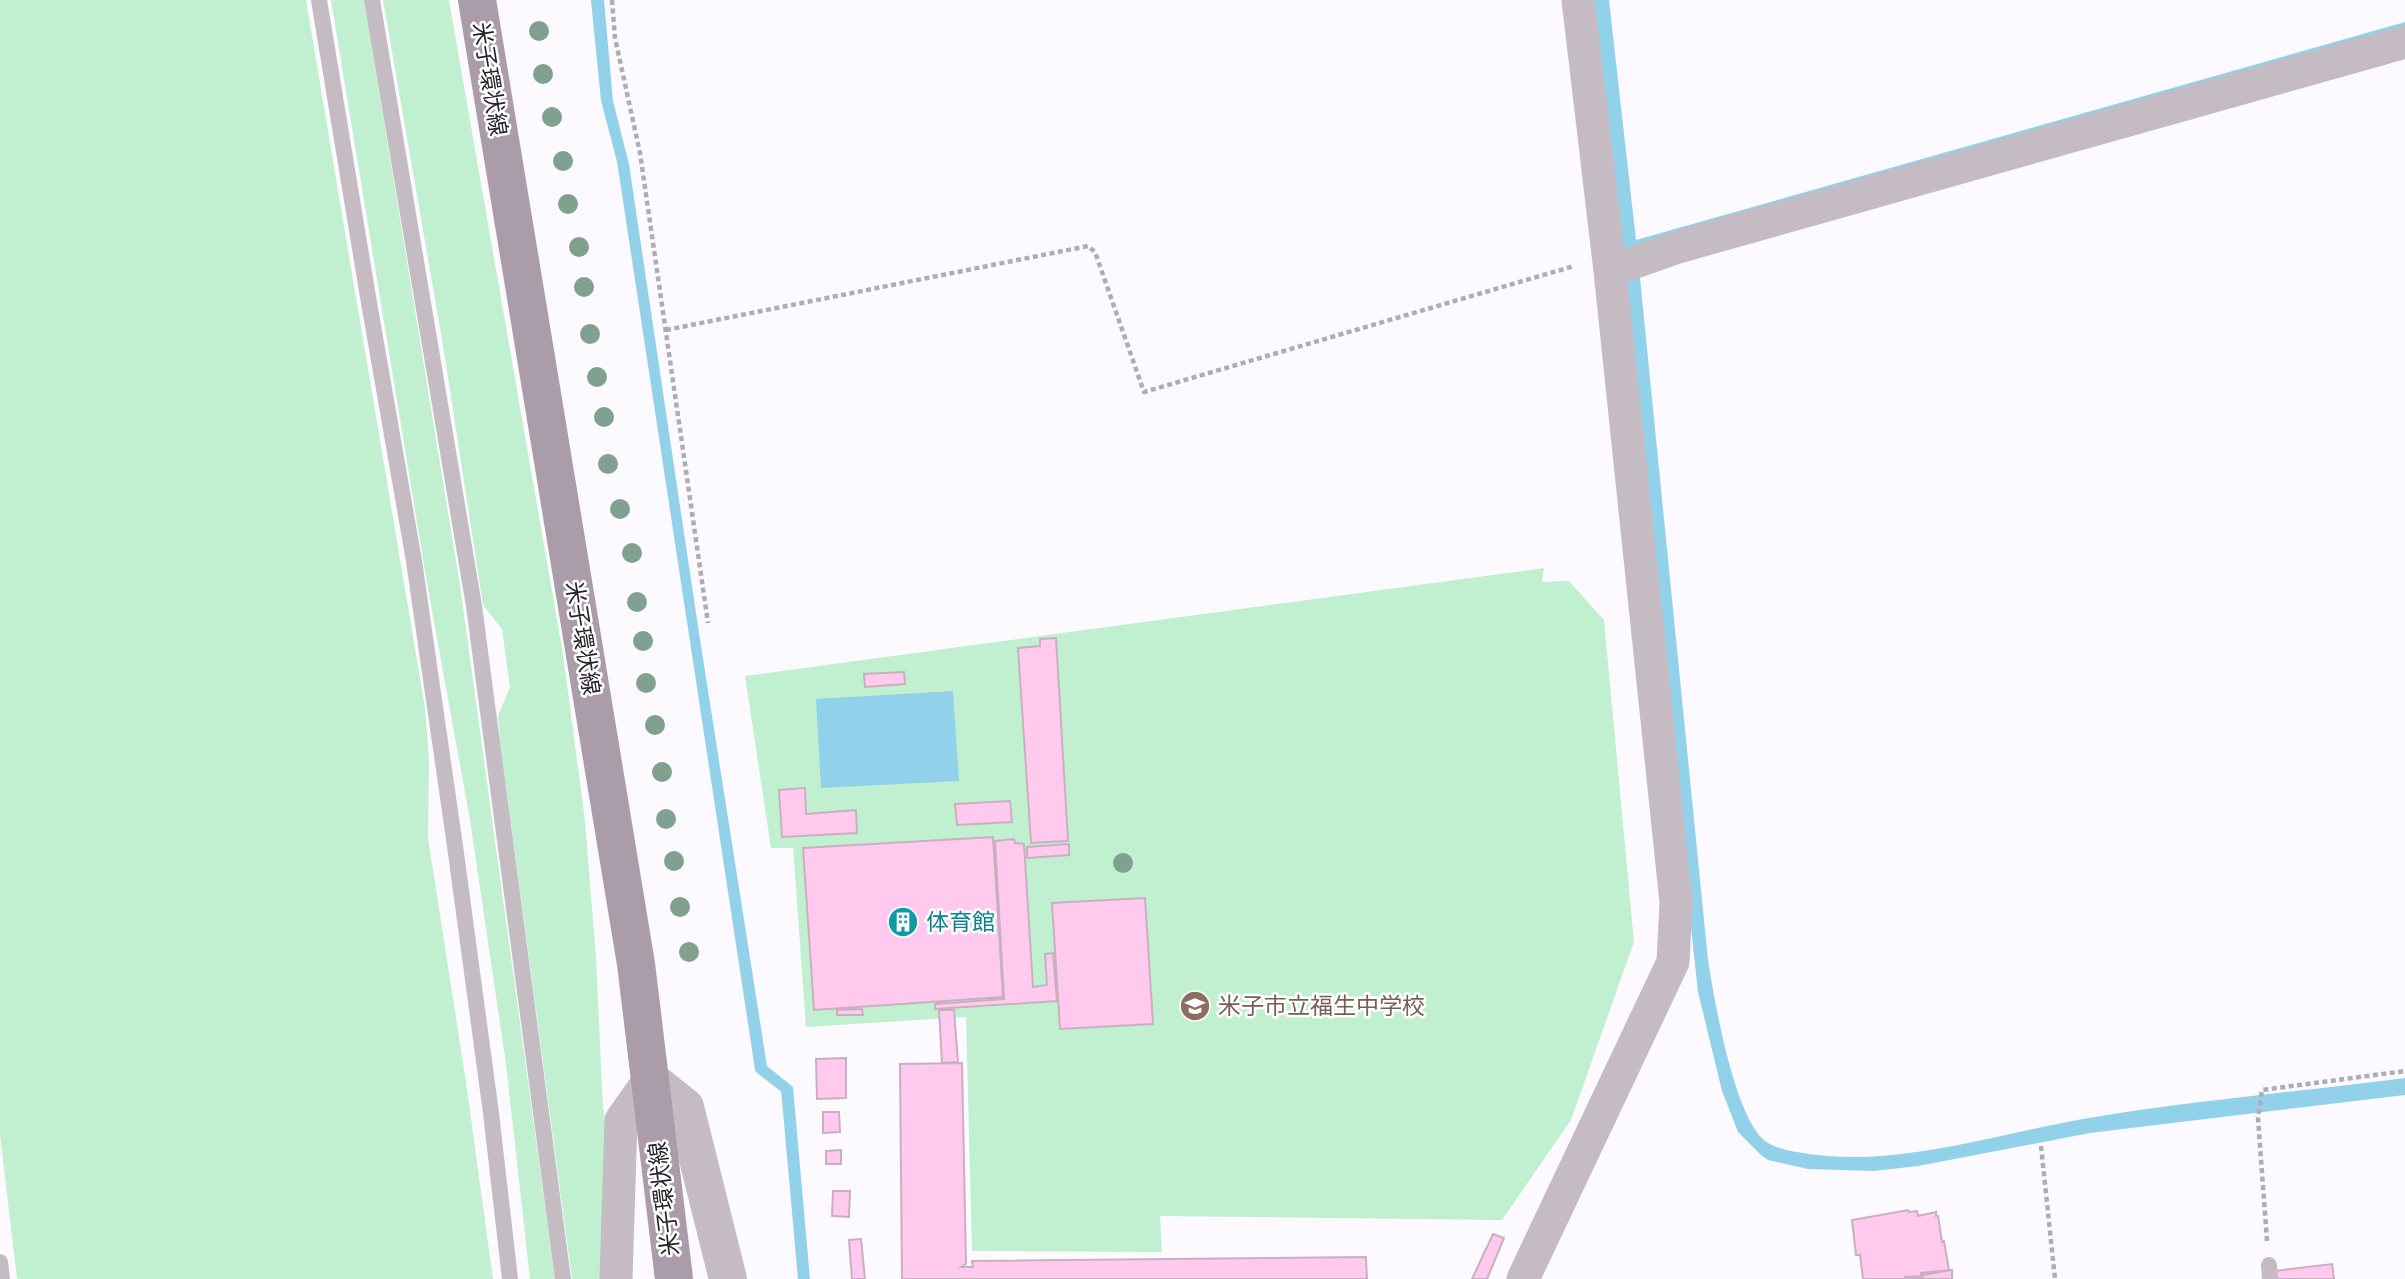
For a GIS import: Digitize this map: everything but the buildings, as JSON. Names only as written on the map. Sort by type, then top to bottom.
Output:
[{"type":"main road","name":"米子環状線","points":[[477,0],[636,964],[674,1279]]},
{"type":"street","points":[[1522,1279],[1673,962],[1676,902],[1609,264],[1578,0]]},
{"type":"street","points":[[1609,264],[1646,258],[2405,41]]},
{"type":"street","points":[[616,1279],[621,1120],[650,1079],[685,1107],[728,1279]]},
{"type":"lane","points":[[319,0],[416,574],[463,900],[510,1279]]},
{"type":"lane","points":[[372,0],[474,606],[563,1279]]},
{"type":"lane","points":[[0,1262],[2,1279]]},
{"type":"path","points":[[612,0],[615,38],[640,153],[708,623]]},
{"type":"path","points":[[666,330],[1088,246],[1095,252],[1143,392],[1609,264]]},
{"type":"path","points":[[2269,1272],[2258,1118],[2262,1090],[2405,1072]]},
{"type":"path","points":[[2041,1146],[2055,1279]]},
{"type":"green space","points":[[0,0],[306,0],[425,708],[429,760],[428,838],[493,1279],[17,1279],[0,1135]]},
{"type":"green space","points":[[331,0],[364,0],[460,585],[555,1279],[530,1279],[506,1064],[470,820],[427,583]]},
{"type":"green space","points":[[383,0],[449,0],[563,654],[585,821],[596,958],[603,1107],[610,1157],[607,1279],[572,1279],[500,741],[498,716],[510,687],[502,629],[483,605],[443,345]]},
{"type":"green space","points":[[1544,568],[1542,582],[1569,581],[1604,620],[1634,942],[1571,1120],[1502,1220],[1160,1216],[1162,1252],[972,1251],[966,1017],[806,1027],[793,848],[771,848],[745,676]]},
{"type":"water","points":[[600,0],[604,0],[613,101],[629,164],[767,1066],[793,1087],[810,1279],[807,1279],[789,1088],[763,1068],[625,163],[609,100]]},
{"type":"water","points":[[1591,0],[1609,0],[1636,240],[2405,22],[2405,28],[1637,248],[1708,960],[1728,1059],[1736,1087],[1756,1131],[1768,1143],[1793,1151],[1845,1157],[1881,1156],[1955,1146],[2065,1122],[2215,1100],[2405,1078],[2405,1095],[2090,1133],[1918,1166],[1874,1171],[1808,1169],[1768,1160],[1738,1132],[1722,1091],[1698,992]]},
{"type":"water","points":[[953,691],[959,781],[821,788],[816,699]]},
{"type":"waterway","points":[[596,0],[606,100],[622,161],[760,1069],[786,1089],[803,1279]]},
{"type":"place","name":"体育館","points":[[903,922]]},
{"type":"place","name":"米子市立福生中学校","points":[[1195,1006]]}]
